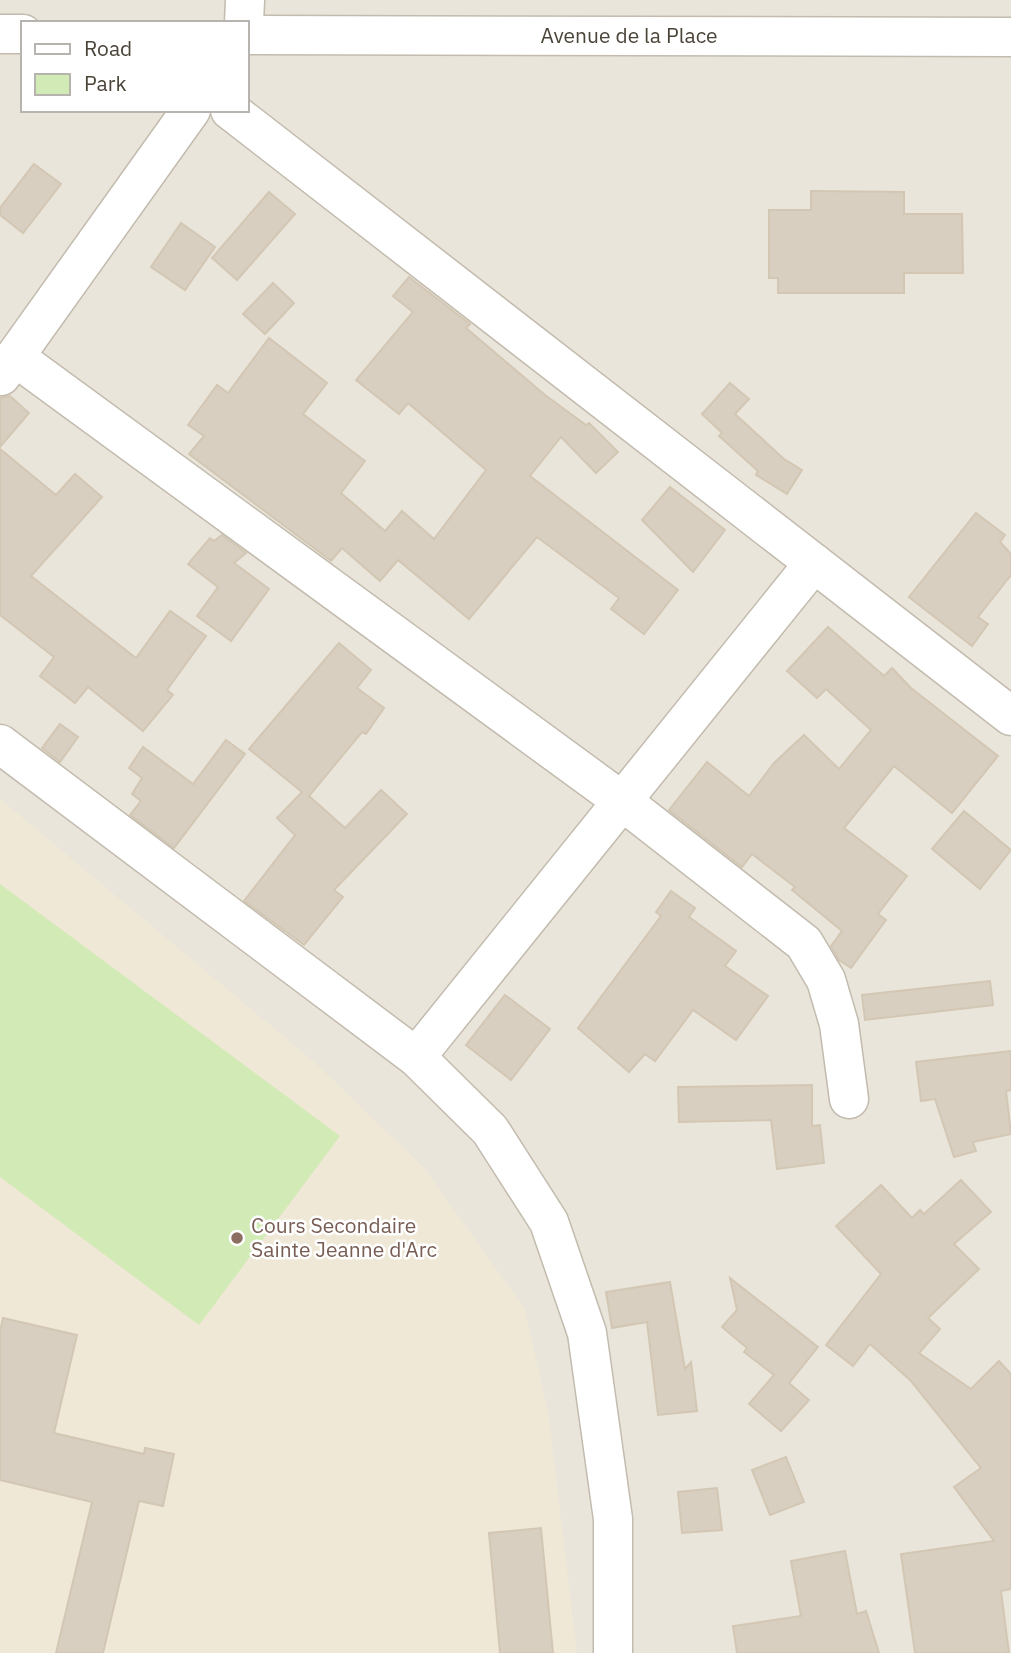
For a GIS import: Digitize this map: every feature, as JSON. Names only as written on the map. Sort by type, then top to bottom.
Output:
[{"type":"street","points":[[244,21],[245,0]]},
{"type":"street","points":[[0,34],[21,34]]},
{"type":"street","name":"Avenue de la Place","points":[[248,35],[1011,37]]},
{"type":"street","points":[[190,112],[8,367],[622,801],[804,943],[826,980],[835,1013],[849,1099]]},
{"type":"street","points":[[233,112],[1011,716]]},
{"type":"street","points":[[416,1057],[814,563]]},
{"type":"street","points":[[0,744],[416,1057],[490,1130],[549,1222],[587,1333],[613,1519],[613,1653]]},
{"type":"shaded area","points":[[0,0],[1011,0],[1011,1653],[0,1653]]},
{"type":"shaded area","name":"Cours Secondaire Sainte Jeanne d'Arc","points":[[0,799],[313,1061],[424,1168],[524,1308],[548,1411],[577,1653],[0,1653]]},
{"type":"green space","points":[[0,884],[340,1136],[199,1325],[0,1177]]},
{"type":"building","points":[[34,164],[61,184],[23,233],[0,215],[0,208]]},
{"type":"building","points":[[811,191],[904,192],[904,214],[962,214],[963,273],[904,273],[904,293],[778,293],[778,278],[769,278],[769,210],[811,210]]},
{"type":"building","points":[[269,192],[295,214],[237,280],[212,258]]},
{"type":"building","points":[[181,223],[215,247],[185,290],[151,267]]},
{"type":"building","points":[[409,277],[470,324],[466,328],[545,395],[586,425],[589,423],[618,452],[596,473],[561,437],[530,476],[678,590],[644,634],[611,609],[619,598],[537,537],[469,619],[398,560],[380,581],[342,548],[331,561],[189,454],[204,436],[188,425],[217,385],[228,393],[269,338],[327,383],[303,414],[365,461],[341,493],[385,531],[402,511],[434,539],[486,470],[408,403],[399,414],[356,380],[413,312],[393,296]]},
{"type":"building","points":[[273,283],[294,303],[265,334],[243,314]]},
{"type":"building","points":[[730,383],[749,399],[735,414],[784,459],[802,470],[787,494],[756,475],[758,471],[719,436],[722,433],[702,414]]},
{"type":"building","points":[[10,396],[29,413],[0,447],[0,398]]},
{"type":"building","points":[[0,449],[56,495],[75,474],[102,497],[31,576],[136,658],[170,611],[206,636],[167,690],[173,695],[143,731],[88,687],[75,703],[40,676],[54,657],[0,615]]},
{"type":"building","points":[[670,487],[725,530],[693,572],[642,520]]},
{"type":"building","points":[[976,513],[1005,535],[1000,542],[1011,554],[1011,575],[978,617],[988,624],[972,646],[909,597]]},
{"type":"building","points":[[222,535],[246,553],[234,563],[269,589],[231,641],[197,616],[218,587],[188,564],[210,538],[214,541]]},
{"type":"building","points":[[828,627],[884,676],[892,668],[911,688],[998,756],[952,813],[894,766],[844,828],[907,876],[878,914],[886,920],[851,968],[839,960],[831,946],[842,931],[792,890],[795,887],[752,854],[742,867],[669,810],[707,762],[749,796],[774,763],[804,735],[839,769],[871,730],[826,689],[817,698],[787,671]]},
{"type":"building","points":[[339,643],[371,670],[357,688],[384,708],[366,734],[362,732],[309,796],[345,828],[381,790],[407,814],[334,890],[343,897],[304,945],[244,901],[295,835],[277,818],[302,792],[249,749]]},
{"type":"building","points":[[60,724],[78,737],[60,762],[42,748]]},
{"type":"building","points":[[226,740],[245,754],[174,848],[130,815],[141,801],[132,794],[142,778],[129,768],[143,747],[193,784]]},
{"type":"building","points":[[964,811],[1011,850],[980,889],[932,849]]},
{"type":"building","points":[[671,891],[695,908],[689,917],[736,951],[725,966],[768,996],[736,1040],[693,1010],[655,1061],[645,1054],[629,1072],[578,1028],[661,916],[656,912]]},
{"type":"building","points":[[990,981],[993,1005],[865,1020],[862,995]]},
{"type":"building","points":[[505,995],[550,1029],[511,1080],[466,1045]]},
{"type":"building","points":[[1011,1051],[1011,1090],[1006,1091],[1011,1134],[973,1142],[976,1151],[954,1157],[935,1099],[921,1101],[916,1062]]},
{"type":"building","points":[[812,1085],[812,1126],[820,1125],[824,1163],[777,1169],[771,1120],[679,1122],[678,1087]]},
{"type":"building","points":[[961,1180],[991,1212],[954,1244],[979,1269],[928,1318],[940,1329],[919,1353],[971,1389],[999,1361],[1011,1374],[1011,1589],[1001,1591],[1009,1653],[915,1653],[901,1554],[994,1541],[954,1487],[981,1468],[911,1381],[870,1344],[853,1366],[826,1345],[881,1274],[836,1226],[881,1185],[912,1218],[920,1210],[924,1214]]},
{"type":"building","points":[[730,1278],[818,1347],[789,1383],[809,1400],[781,1431],[749,1404],[774,1375],[744,1352],[747,1348],[722,1327],[737,1310]]},
{"type":"building","points":[[670,1282],[685,1369],[691,1362],[697,1411],[658,1415],[647,1322],[612,1328],[606,1292]]},
{"type":"building","points":[[3,1318],[77,1335],[54,1433],[144,1454],[145,1448],[174,1454],[163,1506],[139,1501],[103,1653],[56,1653],[92,1502],[0,1480],[0,1331]]},
{"type":"building","points":[[786,1457],[804,1502],[770,1515],[752,1470]]},
{"type":"building","points":[[717,1488],[722,1530],[682,1533],[678,1492]]},
{"type":"building","points":[[541,1528],[553,1653],[500,1653],[489,1533]]},
{"type":"building","points":[[845,1551],[857,1614],[866,1611],[879,1653],[737,1653],[733,1626],[801,1616],[791,1561]]},
{"type":"place","name":"Cours Secondaire Sainte Jeanne d'Arc","points":[[237,1238]]}]
